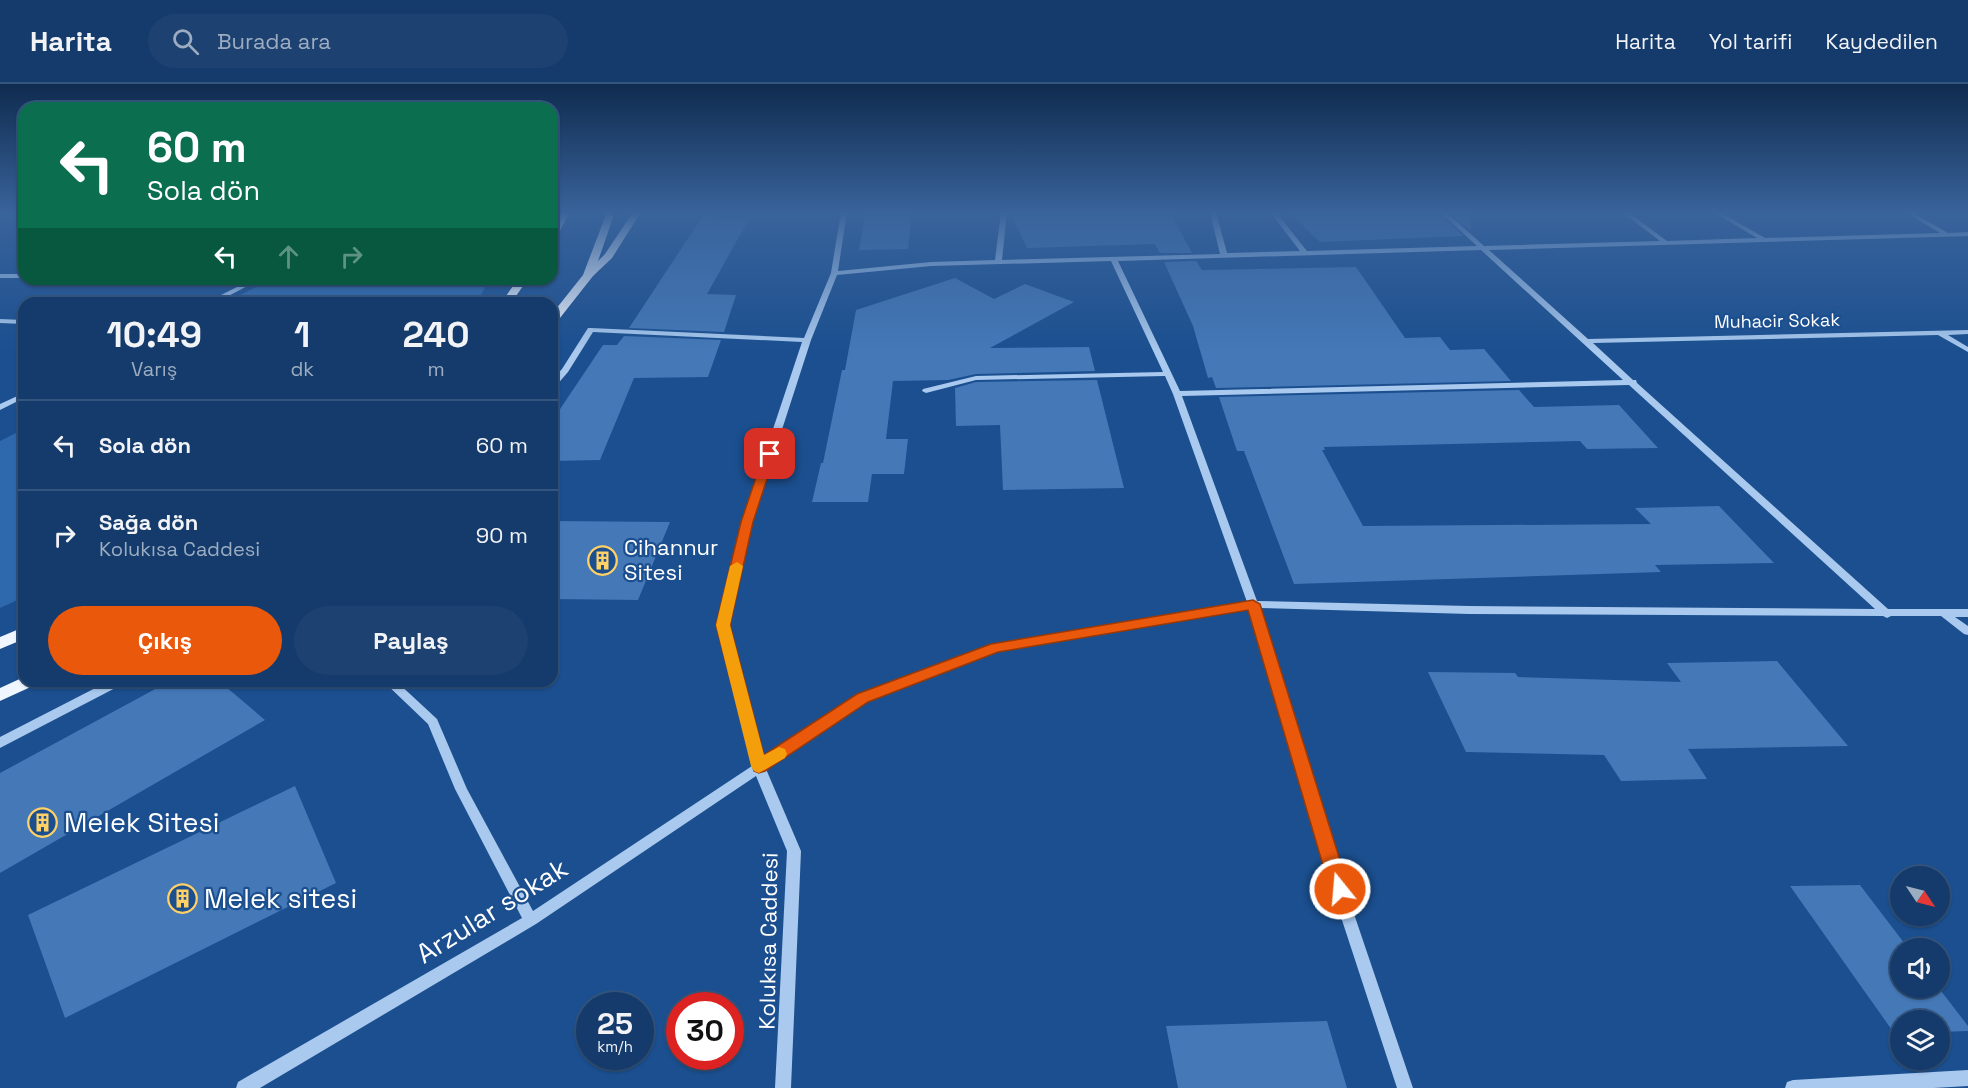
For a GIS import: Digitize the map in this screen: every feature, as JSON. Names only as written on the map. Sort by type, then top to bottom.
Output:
[{"type":"main road","points":[[588,276],[594,259]]},
{"type":"main road","points":[[558,314],[588,276],[606,259]]},
{"type":"main road","points":[[0,644],[18,635]]},
{"type":"main road","points":[[0,695],[18,686]]},
{"type":"street","name":"Kolukısa Caddesi","points":[[783,1088],[794,851],[759,766],[723,625],[747,522],[807,340],[834,273],[836,259]]},
{"type":"street","points":[[1114,259],[1177,394],[1253,604],[1346,911],[1405,1088]]},
{"type":"street","points":[[834,273],[931,264],[1118,259]]},
{"type":"street","points":[[1495,259],[1887,614]]},
{"type":"street","points":[[0,276],[18,276]]},
{"type":"street","points":[[221,297],[246,285]]},
{"type":"street","points":[[0,321],[18,322]]},
{"type":"street","points":[[558,378],[591,330],[807,340]]},
{"type":"street","name":"Muhacir Sokak","points":[[1588,341],[1968,332]]},
{"type":"street","points":[[1940,333],[1968,350]]},
{"type":"street","points":[[926,391],[976,378],[1168,374]]},
{"type":"street","points":[[1177,394],[1633,382]]},
{"type":"street","points":[[0,407],[18,398]]},
{"type":"street","name":"Arzular sokak","points":[[244,1088],[531,920],[863,698],[996,648],[1253,604],[1469,610],[1946,615],[1968,613]]},
{"type":"street","points":[[1946,615],[1968,631]]},
{"type":"street","points":[[0,743],[107,687]]},
{"type":"street","points":[[396,687],[434,722],[462,789],[531,920]]},
{"type":"street","points":[[1793,1088],[1968,1078]]},
{"type":"shaded area","points":[[260,285],[486,285],[480,297],[236,297]]},
{"type":"shaded area","points":[[18,432],[18,600],[0,608],[0,441]]},
{"type":"building","points":[[674,259],[727,259],[707,294],[736,295],[724,332],[629,328]]},
{"type":"building","points":[[1196,261],[1202,270],[1356,267],[1405,338],[1440,337],[1450,350],[1484,349],[1511,381],[1216,388],[1212,377],[1208,378],[1193,326],[1164,262]]},
{"type":"building","points":[[955,278],[994,299],[1025,284],[1074,302],[990,348],[1089,347],[1095,371],[976,374],[948,380],[893,381],[886,439],[908,439],[904,474],[872,474],[868,502],[812,502],[821,463],[823,463],[842,370],[845,370],[856,310]]},
{"type":"building","points":[[624,336],[721,340],[708,377],[634,378],[600,460],[558,461],[558,412],[603,345],[617,345]]},
{"type":"building","points":[[1097,380],[1124,488],[1003,490],[1000,425],[956,426],[955,388],[976,382]]},
{"type":"building","points":[[1519,390],[1534,407],[1619,405],[1658,448],[1587,449],[1580,441],[1324,447],[1325,450],[1322,450],[1363,526],[1651,524],[1635,508],[1719,506],[1774,563],[1655,565],[1661,572],[1294,584],[1244,451],[1237,451],[1219,397]]},
{"type":"building","name":"Cihannur Sitesi","points":[[558,521],[670,522],[638,600],[558,599]]},
{"type":"building","points":[[1777,661],[1848,746],[1688,749],[1707,779],[1621,781],[1604,755],[1466,752],[1428,672],[1515,673],[1518,677],[1681,682],[1667,663]]},
{"type":"building","name":"Melek Sitesi","points":[[159,687],[226,687],[265,720],[0,873],[0,773]]},
{"type":"building","name":"Melek sitesi","points":[[295,786],[336,883],[65,1018],[28,915]]},
{"type":"building","points":[[1860,885],[1900,938],[1890,938],[1890,998],[1946,998],[1968,1026],[1968,1031],[1950,1032],[1950,1010],[1890,1010],[1890,1027],[1790,886]]},
{"type":"building","points":[[1327,1021],[1347,1088],[1178,1088],[1166,1026]]},
{"type":"slow traffic","points":[[737,566],[723,625],[759,766],[779,754]]},
{"type":"place","name":"Cihannur Sitesi","points":[[603,560]]},
{"type":"place","name":"Melek Sitesi","points":[[43,823]]},
{"type":"place","name":"Melek sitesi","points":[[183,899]]},
{"type":"route","points":[[770,454],[747,522],[723,625],[759,766],[863,698],[996,648],[1253,604],[1340,889]]}]
